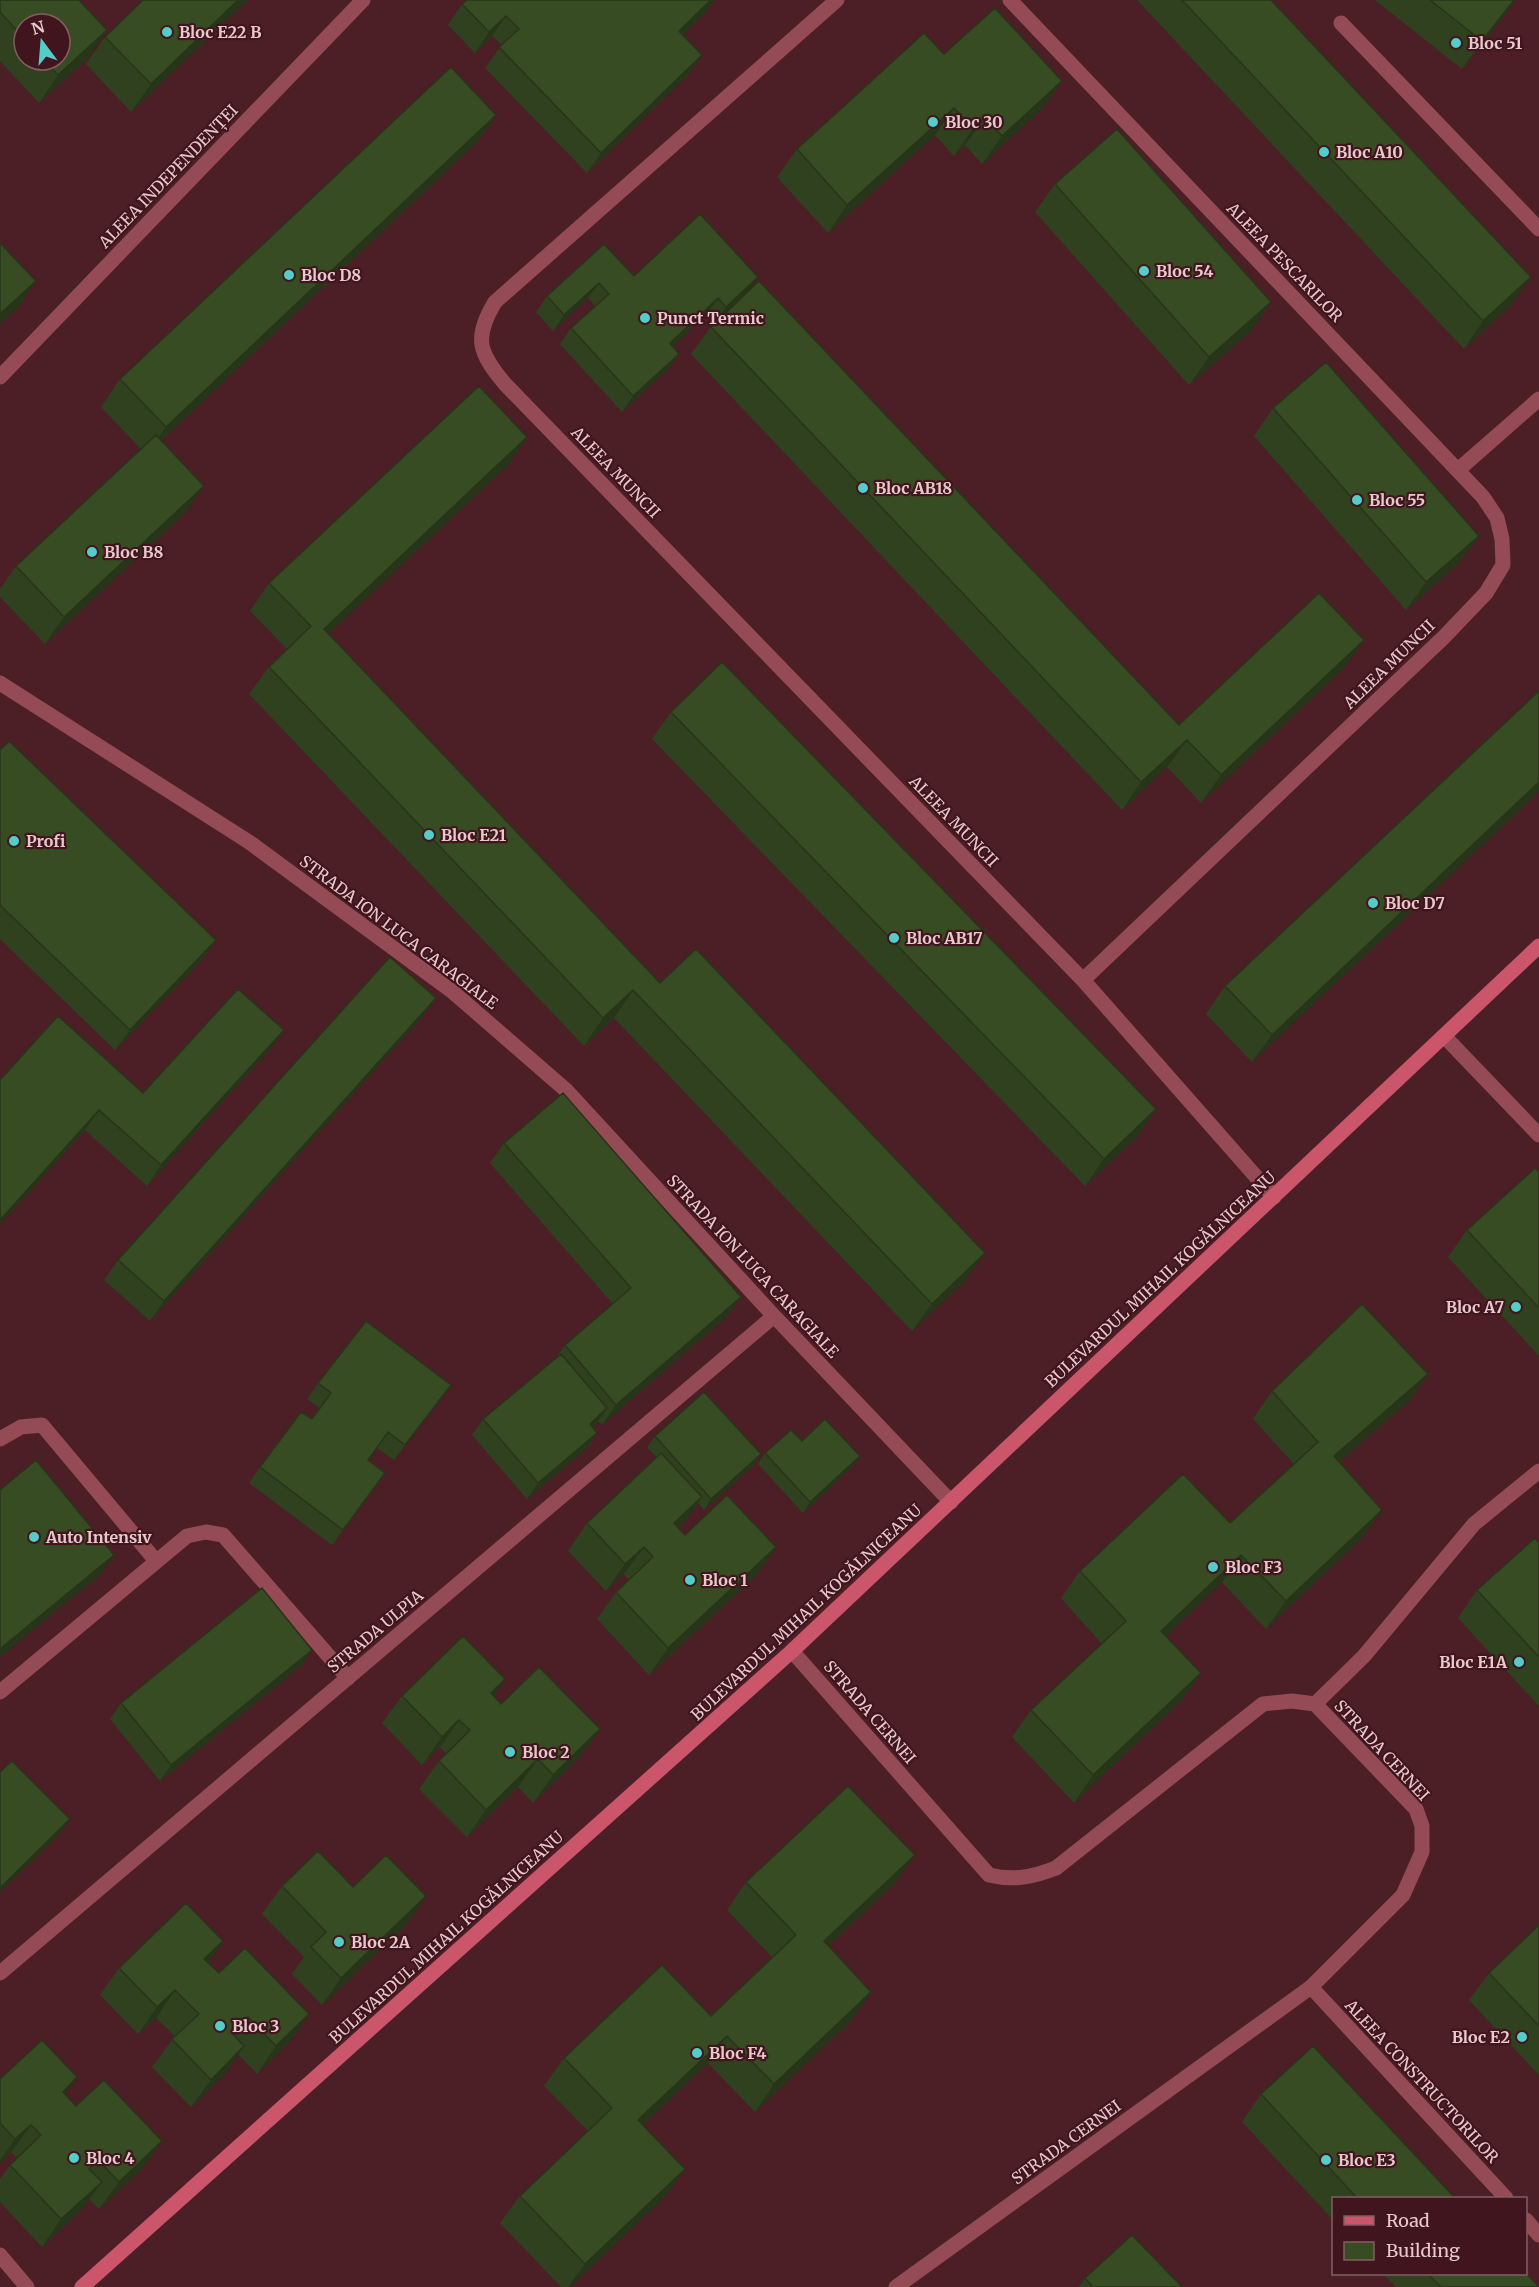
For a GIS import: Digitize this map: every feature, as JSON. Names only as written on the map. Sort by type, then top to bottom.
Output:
[{"type":"street","name":"ALEEA INDEPENDENȚEI","points":[[0,378],[363,0]]},
{"type":"street","name":"ALEEA MUNCII","points":[[837,0],[495,302],[484,321],[481,346],[490,366],[505,384],[1083,980],[1274,1197]]},
{"type":"street","name":"ALEEA PESCARILOR","points":[[1010,0],[1484,496],[1497,518],[1502,539],[1503,565]]},
{"type":"street","points":[[1341,23],[1539,229]]},
{"type":"street","points":[[1458,470],[1539,399]]},
{"type":"street","name":"ALEEA MUNCII","points":[[1083,980],[1444,637],[1486,593],[1503,565]]},
{"type":"street","name":"STRADA ION LUCA CARAGIALE","points":[[0,683],[249,842],[453,992],[567,1090],[774,1316],[951,1502]]},
{"type":"street","name":"BULEVARDUL MIHAIL KOGĂLNICEANU","points":[[82,2287],[792,1651],[1539,946]]},
{"type":"street","points":[[1444,1036],[1539,1135]]},
{"type":"street","name":"STRADA ULPIA","points":[[0,1973],[774,1316]]},
{"type":"street","points":[[0,1439],[21,1427],[42,1425],[156,1561]]},
{"type":"street","points":[[1315,1704],[1364,1656],[1474,1524],[1539,1471]]},
{"type":"street","points":[[0,1692],[187,1536],[206,1532],[223,1535],[348,1678]]},
{"type":"street","name":"STRADA CERNEI","points":[[792,1651],[989,1875],[1006,1879],[1038,1875],[1056,1868],[1263,1704],[1292,1701],[1315,1704],[1416,1809],[1422,1827],[1422,1852],[1403,1895],[1311,1987],[896,2287]]},
{"type":"street","name":"ALEEA CONSTRUCTORILOR","points":[[1311,1987],[1504,2197]]},
{"type":"street","points":[[1527,2221],[1539,2235]]},
{"type":"street","points":[[0,2255],[27,2287]]},
{"type":"building","points":[[0,0],[79,0],[107,30],[72,62],[72,12],[12,12],[12,25],[0,12]]},
{"type":"building","name":"Bloc E22 B","points":[[143,0],[238,0],[151,84],[105,37]]},
{"type":"building","points":[[467,0],[711,0],[679,31],[702,55],[601,153],[499,47],[519,29],[506,16],[489,32],[462,4]]},
{"type":"building","points":[[1182,0],[1271,0],[1531,277],[1483,321]]},
{"type":"building","points":[[1430,0],[1514,0],[1482,41]]},
{"type":"building","name":"Bloc 30","points":[[995,8],[1062,81],[1002,136],[985,118],[973,128],[954,108],[847,205],[797,149],[924,33],[944,54]]},
{"type":"building","name":"Bloc D8","points":[[451,67],[496,115],[166,427],[120,379]]},
{"type":"building","points":[[1117,129],[1271,302],[1209,357],[1055,184]]},
{"type":"building","name":"Punct Termic","points":[[700,214],[758,277],[726,307],[718,298],[670,343],[679,354],[633,396],[571,328],[609,294],[599,283],[564,315],[547,296],[604,244],[634,276]]},
{"type":"building","points":[[0,243],[36,281],[0,314]]},
{"type":"building","points":[[759,281],[1179,725],[1319,593],[1364,640],[1221,775],[1187,740],[1141,782],[711,327]]},
{"type":"building","points":[[1326,362],[1479,536],[1426,582],[1273,408]]},
{"type":"building","points":[[479,386],[527,437],[324,629],[660,983],[696,949],[985,1253],[932,1304],[633,990],[603,1018],[269,667],[311,626],[269,583]]},
{"type":"building","name":"Bloc B8","points":[[156,435],[204,486],[64,617],[16,566]]},
{"type":"building","points":[[722,662],[1156,1109],[1104,1159],[671,712]]},
{"type":"building","name":"Bloc D7","points":[[1539,691],[1539,782],[1272,1035],[1225,986]]},
{"type":"building","points":[[9,741],[216,940],[130,1030],[0,905],[0,750]]},
{"type":"building","points":[[390,957],[436,998],[164,1301],[118,1260]]},
{"type":"building","points":[[238,989],[284,1030],[161,1165],[99,1110],[0,1220],[0,1080],[58,1016],[143,1093]]},
{"type":"building","points":[[563,1093],[741,1297],[616,1405],[565,1345],[631,1288],[504,1143]]},
{"type":"building","points":[[1535,1168],[1539,1172],[1539,1308],[1467,1230]]},
{"type":"building","name":"Bloc F3","points":[[1362,1304],[1428,1374],[1334,1456],[1382,1510],[1286,1601],[1241,1555],[1161,1631],[1201,1673],[1093,1775],[1031,1710],[1126,1621],[1080,1571],[1183,1474],[1230,1523],[1318,1442],[1272,1391]]},
{"type":"building","points":[[366,1321],[451,1385],[405,1445],[388,1432],[368,1460],[385,1473],[343,1530],[260,1467],[301,1412],[312,1419],[331,1393],[318,1383]]},
{"type":"building","points":[[561,1354],[607,1408],[590,1424],[597,1433],[538,1483],[483,1419]]},
{"type":"building","points":[[704,1392],[761,1454],[711,1499],[655,1436]]},
{"type":"building","points":[[825,1419],[860,1456],[810,1502],[765,1453],[791,1430],[802,1441]]},
{"type":"building","name":"Bloc 1","points":[[661,1453],[702,1497],[674,1523],[685,1535],[727,1495],[776,1547],[668,1648],[616,1592],[653,1557],[644,1547],[625,1564],[587,1523]]},
{"type":"building","name":"Auto Intensiv","points":[[36,1460],[114,1555],[0,1649],[0,1490]]},
{"type":"building","points":[[1535,1538],[1539,1543],[1539,1657],[1477,1590]]},
{"type":"building","points":[[262,1588],[312,1650],[171,1765],[121,1703]]},
{"type":"building","name":"Bloc 2","points":[[463,1636],[505,1679],[491,1693],[501,1704],[539,1667],[600,1729],[553,1775],[538,1759],[486,1810],[439,1761],[470,1730],[459,1720],[442,1737],[402,1696]]},
{"type":"building","points":[[12,1761],[70,1819],[0,1888],[0,1772]]},
{"type":"building","name":"Bloc F4","points":[[848,1786],[915,1855],[824,1941],[871,1992],[774,2084],[727,2036],[638,2120],[685,2169],[585,2264],[520,2196],[612,2108],[564,2058],[662,1965],[711,2016],[796,1935],[746,1882]]},
{"type":"building","points":[[318,1851],[353,1887],[386,1855],[426,1896],[341,1978],[311,1947],[326,1932],[282,1886]]},
{"type":"building","points":[[186,1903],[223,1941],[204,1959],[219,1973],[245,1948],[309,2014],[276,2046],[248,2017],[232,2033],[244,2046],[211,2080],[172,2039],[199,2014],[175,1990],[157,2007],[119,1968]]},
{"type":"building","points":[[1539,1925],[1539,2026],[1489,1973]]},
{"type":"building","name":"Bloc 4","points":[[42,2040],[77,2077],[63,2092],[76,2106],[104,2080],[162,2141],[119,2182],[98,2160],[89,2169],[102,2182],[61,2219],[10,2165],[41,2135],[31,2125],[15,2139],[0,2123],[0,2079]]},
{"type":"building","points":[[1313,2046],[1454,2197],[1356,2197],[1261,2094]]},
{"type":"building","points":[[1132,2235],[1182,2287],[1093,2287],[1085,2278]]},
{"type":"building","points":[[1527,2274],[1539,2287],[1441,2287],[1429,2275]]},
{"type":"place","name":"Bloc E22 B","points":[[167,32]]},
{"type":"place","name":"Bloc 51","points":[[1456,43]]},
{"type":"place","name":"Bloc 30","points":[[933,122]]},
{"type":"place","name":"Bloc A10","points":[[1324,152]]},
{"type":"place","name":"Bloc 54","points":[[1144,271]]},
{"type":"place","name":"Bloc D8","points":[[289,275]]},
{"type":"place","name":"Punct Termic","points":[[645,318]]},
{"type":"place","name":"Bloc AB18","points":[[863,488]]},
{"type":"place","name":"Bloc 55","points":[[1357,500]]},
{"type":"place","name":"Bloc B8","points":[[92,552]]},
{"type":"place","name":"Bloc E21","points":[[429,835]]},
{"type":"place","name":"Profi","points":[[14,841]]},
{"type":"place","name":"Bloc D7","points":[[1373,903]]},
{"type":"place","name":"Bloc AB17","points":[[894,938]]},
{"type":"place","name":"Bloc A7","points":[[1516,1307]]},
{"type":"place","name":"Auto Intensiv","points":[[34,1537]]},
{"type":"place","name":"Bloc F3","points":[[1213,1567]]},
{"type":"place","name":"Bloc 1","points":[[690,1580]]},
{"type":"place","name":"Bloc E1A","points":[[1519,1662]]},
{"type":"place","name":"Bloc 2","points":[[510,1752]]},
{"type":"place","name":"Bloc 2A","points":[[339,1942]]},
{"type":"place","name":"Bloc 3","points":[[220,2026]]},
{"type":"place","name":"Bloc E2","points":[[1522,2037]]},
{"type":"place","name":"Bloc F4","points":[[697,2053]]},
{"type":"place","name":"Bloc 4","points":[[74,2158]]},
{"type":"place","name":"Bloc E3","points":[[1326,2160]]}]
